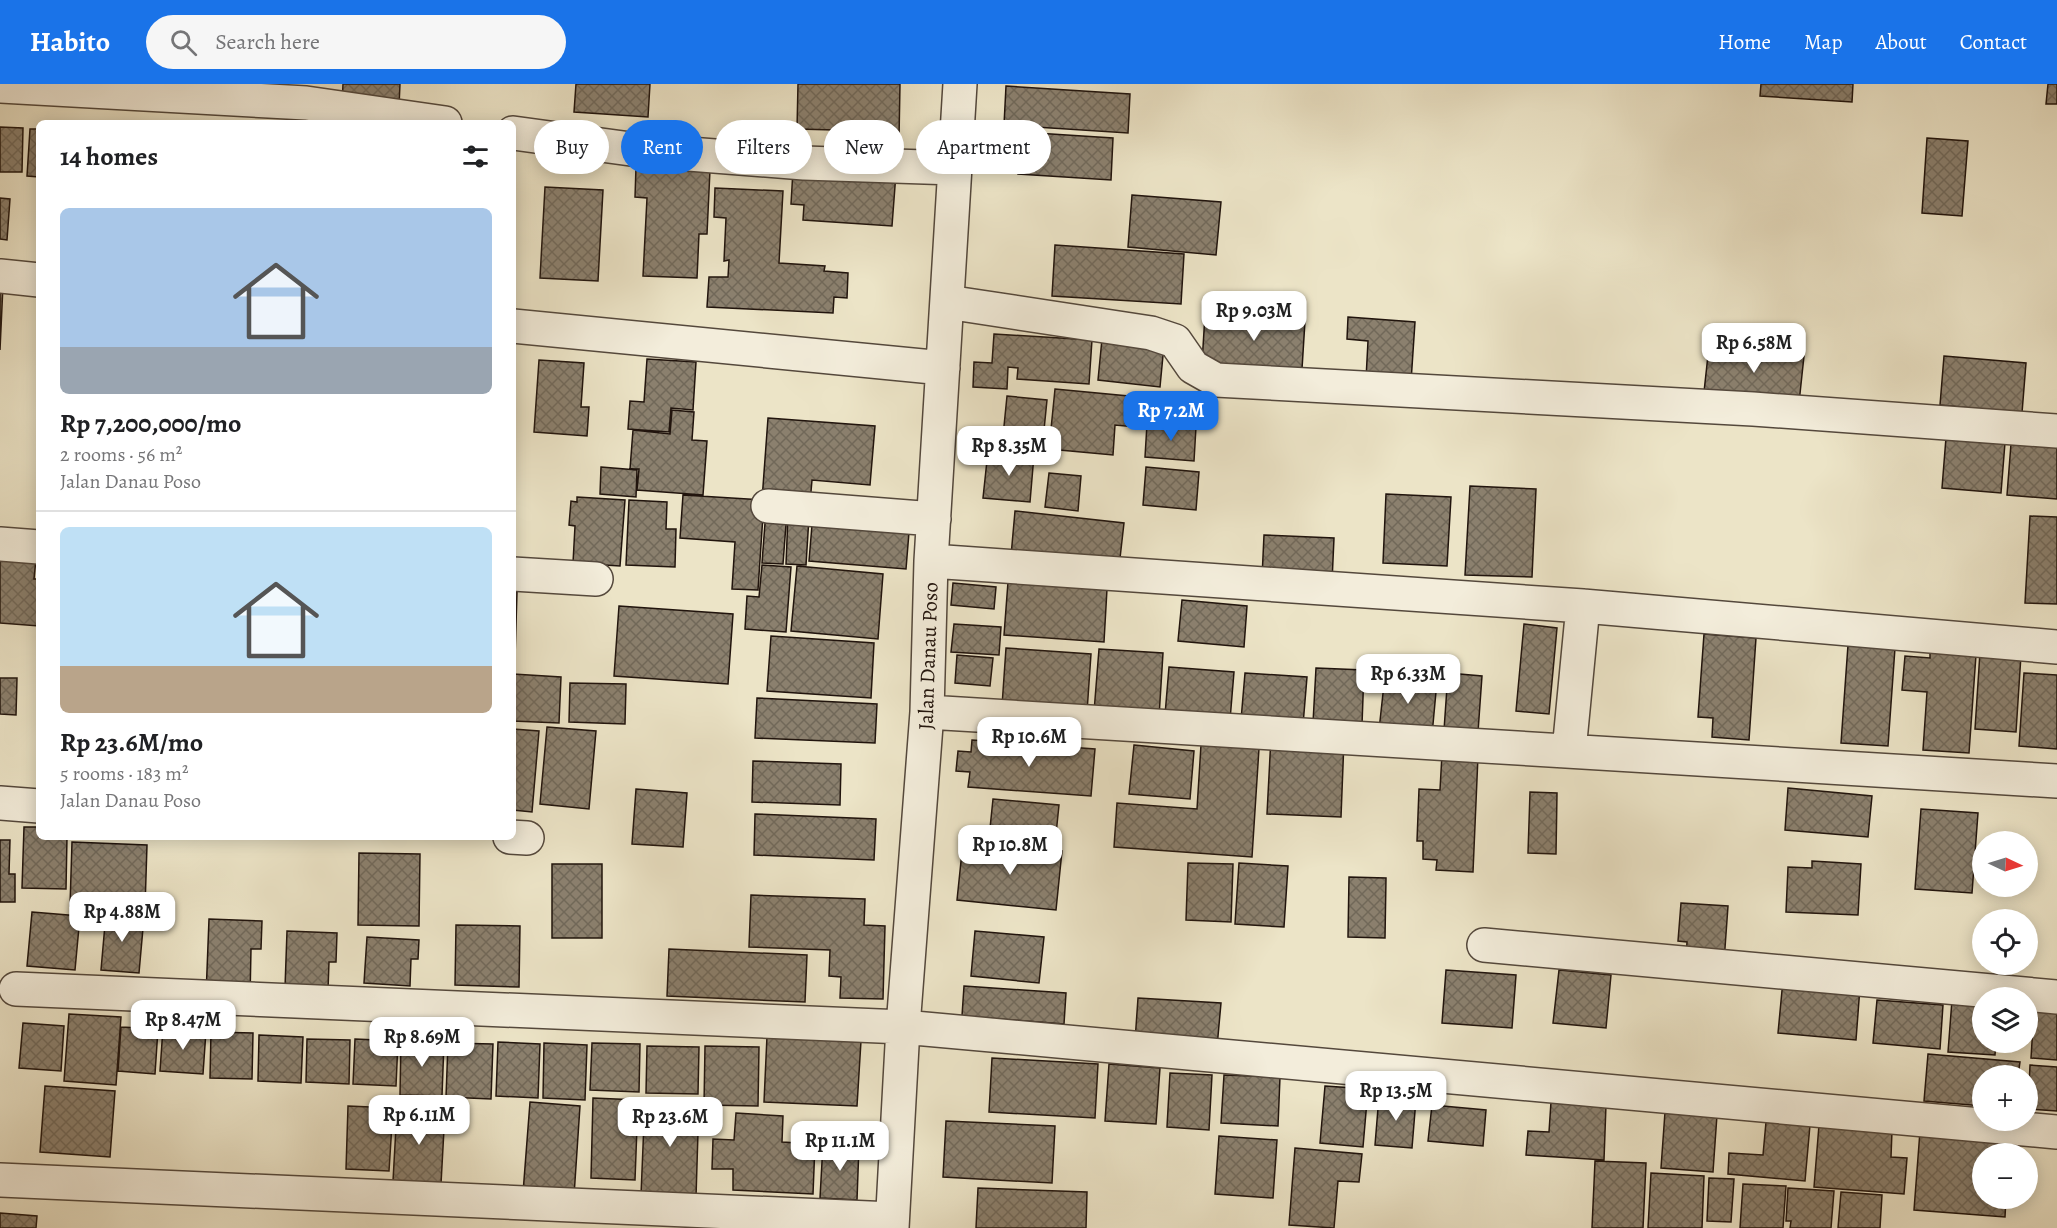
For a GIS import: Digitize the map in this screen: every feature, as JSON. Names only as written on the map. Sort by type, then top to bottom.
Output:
[{"type":"street","name":"Jalan Danau Poso","points":[[958,120],[960,84]]},
{"type":"street","points":[[0,86],[306,104],[423,120]]},
{"type":"street","points":[[516,132],[638,150],[780,162],[916,167]]},
{"type":"street","name":"Jalan Danau Poso","points":[[892,1224],[903,1027],[927,712],[931,561],[955,174]]},
{"type":"street","points":[[0,276],[36,280]]},
{"type":"street","points":[[947,302],[1151,333],[1175,341],[1193,367],[1216,380],[1753,409],[2057,431]]},
{"type":"street","points":[[516,326],[943,368]]},
{"type":"street","points":[[768,506],[934,519]]},
{"type":"street","points":[[0,544],[36,547]]},
{"type":"street","points":[[931,561],[1583,606],[2057,647]]},
{"type":"street","points":[[516,574],[596,579]]},
{"type":"street","points":[[1569,751],[1583,606]]},
{"type":"street","points":[[927,712],[2057,781]]},
{"type":"street","points":[[0,803],[36,806]]},
{"type":"street","points":[[1484,945],[2057,997]]},
{"type":"street","points":[[16,989],[903,1027],[2057,1132]]},
{"type":"street","points":[[0,1180],[892,1224]]},
{"type":"building","points":[[343,84],[400,84],[399,106],[342,104]]},
{"type":"building","points":[[576,84],[650,84],[648,117],[574,112]]},
{"type":"building","points":[[798,84],[900,84],[899,120],[824,120],[824,130],[812,129],[812,120],[797,120]]},
{"type":"building","points":[[1761,84],[1853,84],[1852,102],[1760,96]]},
{"type":"building","points":[[2048,84],[2057,84],[2057,104],[2046,104]]},
{"type":"building","points":[[1006,86],[1130,94],[1128,133],[1051,128],[1051,120],[1004,120]]},
{"type":"building","points":[[0,127],[23,128],[22,172],[0,172]]},
{"type":"building","points":[[30,129],[36,129],[36,177],[27,176]]},
{"type":"building","points":[[1051,134],[1113,138],[1111,180],[1018,174],[1051,174]]},
{"type":"building","points":[[1927,138],[1968,141],[1962,216],[1922,213]]},
{"type":"building","points":[[703,170],[710,170],[707,234],[699,234],[697,278],[643,276],[647,198],[635,197],[636,174],[703,174]]},
{"type":"building","points":[[812,171],[824,171],[824,174],[896,174],[892,226],[803,220],[804,205],[791,204],[793,174],[812,174]]},
{"type":"building","points":[[545,187],[603,190],[598,281],[540,278]]},
{"type":"building","points":[[715,188],[783,191],[779,263],[825,266],[824,271],[848,273],[847,298],[834,297],[833,313],[707,307],[709,277],[728,277],[729,260],[724,261],[726,218],[714,217]]},
{"type":"building","points":[[1132,195],[1221,202],[1216,255],[1128,247]]},
{"type":"building","points":[[0,198],[10,199],[7,240],[0,239]]},
{"type":"building","points":[[1055,245],[1184,254],[1181,304],[1052,296]]},
{"type":"building","points":[[0,284],[3,285],[0,350]]},
{"type":"building","points":[[1205,315],[1305,321],[1302,369],[1202,363]]},
{"type":"building","points":[[1348,317],[1415,322],[1411,382],[1366,379],[1368,341],[1347,339]]},
{"type":"building","points":[[994,334],[1092,340],[1089,384],[1017,379],[1018,368],[1008,367],[1007,389],[973,387],[974,362],[992,363]]},
{"type":"building","points":[[1102,339],[1164,345],[1160,387],[1098,380]]},
{"type":"building","points":[[1709,346],[1804,356],[1799,403],[1704,392]]},
{"type":"building","points":[[1944,356],[2026,363],[2022,413],[1940,405]]},
{"type":"building","points":[[647,359],[696,362],[693,410],[671,408],[669,432],[628,429],[630,401],[644,402]]},
{"type":"building","points":[[539,360],[584,363],[581,407],[589,407],[587,436],[534,432]]},
{"type":"building","points":[[1055,389],[1139,397],[1136,427],[1115,425],[1113,455],[1049,449]]},
{"type":"building","points":[[1007,396],[1047,400],[1043,440],[1003,436]]},
{"type":"building","points":[[672,410],[694,412],[692,440],[707,441],[703,495],[637,490],[639,469],[630,469],[633,430],[670,434]]},
{"type":"building","points":[[768,418],[875,426],[870,485],[812,480],[810,503],[762,500]]},
{"type":"building","points":[[1147,424],[1196,427],[1194,461],[1145,457]]},
{"type":"building","points":[[1947,425],[2006,430],[2001,493],[1942,488]]},
{"type":"building","points":[[2012,431],[2057,435],[2057,499],[2007,495]]},
{"type":"building","points":[[988,451],[1034,455],[1030,502],[983,498]]},
{"type":"building","points":[[601,467],[637,470],[636,497],[600,494]]},
{"type":"building","points":[[1146,467],[1199,472],[1196,510],[1143,505]]},
{"type":"building","points":[[1049,473],[1081,476],[1078,511],[1045,507]]},
{"type":"building","points":[[1470,486],[1536,489],[1532,577],[1465,575]]},
{"type":"building","points":[[1386,494],[1451,497],[1447,566],[1383,563]]},
{"type":"building","points":[[683,495],[764,500],[758,590],[732,589],[735,542],[680,538]]},
{"type":"building","points":[[577,497],[625,500],[620,566],[573,563],[575,526],[569,525],[571,501],[577,502]]},
{"type":"building","points":[[629,500],[667,502],[666,529],[676,529],[675,567],[626,565]]},
{"type":"building","points":[[766,510],[787,511],[783,564],[762,563]]},
{"type":"building","points":[[1015,511],[1124,523],[1119,567],[1011,556]]},
{"type":"building","points":[[813,513],[910,520],[906,569],[809,561]]},
{"type":"building","points":[[788,515],[809,517],[806,565],[786,564]]},
{"type":"building","points":[[2030,516],[2057,517],[2057,604],[2025,603]]},
{"type":"building","points":[[1264,535],[1334,538],[1332,582],[1262,578]]},
{"type":"building","points":[[0,557],[36,559],[34,579],[36,579],[36,626],[0,623]]},
{"type":"building","points":[[762,565],[791,567],[786,632],[745,629],[747,596],[759,597]]},
{"type":"building","points":[[797,566],[883,574],[878,639],[791,631]]},
{"type":"building","points":[[1008,582],[1107,589],[1104,642],[1004,635]]},
{"type":"building","points":[[953,583],[996,587],[994,609],[951,605]]},
{"type":"building","points":[[1182,600],[1247,606],[1244,647],[1178,641]]},
{"type":"building","points":[[619,606],[733,614],[728,684],[614,676]]},
{"type":"building","points":[[954,624],[1001,627],[999,655],[951,652]]},
{"type":"building","points":[[1524,624],[1557,628],[1549,714],[1516,711]]},
{"type":"building","points":[[1704,634],[1756,638],[1749,740],[1712,737],[1713,718],[1698,717]]},
{"type":"building","points":[[771,636],[874,643],[871,698],[767,691]]},
{"type":"building","points":[[1848,645],[1895,648],[1888,746],[1841,743]]},
{"type":"building","points":[[1006,648],[1091,654],[1087,712],[1002,706]]},
{"type":"building","points":[[1099,649],[1163,653],[1159,717],[1094,712]]},
{"type":"building","points":[[1930,652],[1976,655],[1969,753],[1923,750],[1927,692],[1902,690],[1905,656],[1930,658]]},
{"type":"building","points":[[1980,652],[2021,655],[2016,732],[1975,729]]},
{"type":"building","points":[[957,655],[993,658],[990,686],[955,683]]},
{"type":"building","points":[[1169,667],[1234,672],[1230,720],[1165,715]]},
{"type":"building","points":[[1316,668],[1364,670],[1362,725],[1313,723]]},
{"type":"building","points":[[1245,673],[1307,677],[1303,725],[1241,720]]},
{"type":"building","points":[[1448,673],[1482,676],[1478,732],[1444,730]]},
{"type":"building","points":[[2024,673],[2057,675],[2057,749],[2019,746]]},
{"type":"building","points":[[516,674],[561,677],[559,723],[516,721]]},
{"type":"building","points":[[1385,675],[1437,681],[1432,735],[1379,730]]},
{"type":"building","points":[[0,678],[17,678],[16,715],[0,714]]},
{"type":"building","points":[[570,683],[626,684],[625,724],[569,722]]},
{"type":"building","points":[[757,698],[877,704],[875,743],[755,738]]},
{"type":"building","points":[[547,727],[596,731],[589,809],[540,804]]},
{"type":"building","points":[[516,729],[539,731],[532,812],[516,810]]},
{"type":"building","points":[[1202,729],[1260,733],[1252,857],[1114,847],[1117,803],[1197,809]]},
{"type":"building","points":[[1271,737],[1344,740],[1341,817],[1267,814]]},
{"type":"building","points":[[972,740],[1095,749],[1091,796],[968,787],[970,772],[956,771],[958,751],[971,752]]},
{"type":"building","points":[[1134,745],[1194,751],[1190,799],[1129,794]]},
{"type":"building","points":[[1442,754],[1478,756],[1473,872],[1436,870],[1437,860],[1423,859],[1423,841],[1417,841],[1419,789],[1440,790]]},
{"type":"building","points":[[753,761],[841,764],[840,805],[752,802]]},
{"type":"building","points":[[1788,788],[1872,796],[1868,837],[1785,830]]},
{"type":"building","points":[[636,789],[687,793],[683,847],[632,844]]},
{"type":"building","points":[[1530,792],[1557,793],[1556,854],[1528,853]]},
{"type":"building","points":[[993,799],[1059,805],[1055,844],[989,838]]},
{"type":"building","points":[[1921,809],[1978,813],[1977,831],[1972,831],[1972,893],[1915,889]]},
{"type":"building","points":[[755,814],[876,819],[874,860],[754,855]]},
{"type":"building","points":[[24,827],[36,827],[36,840],[67,840],[66,889],[22,888]]},
{"type":"building","points":[[0,840],[10,840],[9,874],[15,874],[15,902],[0,902]]},
{"type":"building","points":[[72,842],[147,845],[145,908],[70,906]]},
{"type":"building","points":[[963,842],[1062,851],[1056,910],[957,900]]},
{"type":"building","points":[[359,853],[420,854],[419,926],[358,925]]},
{"type":"building","points":[[1812,861],[1861,864],[1858,915],[1786,912],[1788,867],[1812,868]]},
{"type":"building","points":[[1188,863],[1233,864],[1231,922],[1186,920]]},
{"type":"building","points":[[1239,863],[1288,866],[1284,927],[1235,924]]},
{"type":"building","points":[[552,864],[602,864],[602,938],[552,938]]},
{"type":"building","points":[[1349,877],[1386,878],[1385,938],[1348,937]]},
{"type":"building","points":[[751,895],[865,899],[864,925],[885,926],[883,999],[840,998],[841,977],[829,976],[830,950],[749,947]]},
{"type":"building","points":[[1681,903],[1728,906],[1724,962],[1686,960],[1687,942],[1678,941]]},
{"type":"building","points":[[32,912],[80,916],[75,970],[27,966]]},
{"type":"building","points":[[106,913],[144,917],[139,973],[101,970]]},
{"type":"building","points":[[209,919],[262,921],[261,949],[251,949],[250,998],[206,996]]},
{"type":"building","points":[[456,925],[520,926],[519,987],[455,985]]},
{"type":"building","points":[[287,931],[337,933],[336,962],[329,962],[328,990],[285,988]]},
{"type":"building","points":[[975,931],[1044,937],[1039,983],[971,976]]},
{"type":"building","points":[[367,937],[419,940],[418,959],[411,959],[410,986],[364,983]]},
{"type":"building","points":[[669,949],[807,955],[805,1002],[667,996]]},
{"type":"building","points":[[1446,970],[1516,975],[1512,1028],[1442,1023]]},
{"type":"building","points":[[1559,970],[1611,975],[1606,1028],[1553,1023]]},
{"type":"building","points":[[1783,980],[1860,987],[1856,1040],[1778,1033]]},
{"type":"building","points":[[964,986],[1066,993],[1064,1024],[962,1016]]},
{"type":"building","points":[[1138,998],[1221,1003],[1217,1047],[1135,1041]]},
{"type":"building","points":[[1877,1000],[1943,1005],[1940,1049],[1873,1043]]},
{"type":"building","points":[[1952,1000],[1972,1001],[1972,1053],[1995,1053],[1995,1055],[1948,1052]]},
{"type":"building","points":[[2038,1010],[2057,1012],[2057,1060],[2031,1058],[2031,1053],[2038,1053]]},
{"type":"building","points":[[69,1014],[121,1017],[116,1085],[64,1081]]},
{"type":"building","points":[[23,1023],[64,1026],[61,1071],[19,1068]]},
{"type":"building","points":[[121,1027],[158,1029],[155,1074],[118,1071]]},
{"type":"building","points":[[163,1028],[206,1031],[203,1074],[160,1071]]},
{"type":"building","points":[[211,1032],[253,1033],[252,1079],[210,1078]]},
{"type":"building","points":[[259,1035],[303,1037],[301,1083],[258,1081]]},
{"type":"building","points":[[767,1036],[861,1041],[857,1106],[764,1102]]},
{"type":"building","points":[[307,1039],[350,1040],[349,1084],[306,1082]]},
{"type":"building","points":[[355,1039],[398,1041],[396,1086],[353,1084]]},
{"type":"building","points":[[401,1040],[444,1042],[442,1096],[400,1095]]},
{"type":"building","points":[[498,1042],[540,1044],[538,1098],[496,1096]]},
{"type":"building","points":[[448,1043],[493,1044],[491,1099],[446,1097]]},
{"type":"building","points":[[544,1043],[587,1045],[585,1100],[543,1098]]},
{"type":"building","points":[[592,1043],[640,1044],[639,1092],[590,1090]]},
{"type":"building","points":[[647,1046],[699,1047],[698,1094],[646,1093]]},
{"type":"building","points":[[705,1046],[759,1047],[758,1106],[704,1105]]},
{"type":"building","points":[[1928,1054],[2020,1062],[2020,1065],[1972,1065],[1972,1105],[1924,1101]]},
{"type":"building","points":[[992,1058],[1098,1064],[1095,1118],[989,1112]]},
{"type":"building","points":[[1109,1064],[1160,1068],[1156,1124],[1105,1121]]},
{"type":"building","points":[[2038,1066],[2057,1067],[2057,1111],[2038,1110]]},
{"type":"building","points":[[1170,1073],[1212,1075],[1209,1130],[1167,1127]]},
{"type":"building","points":[[1224,1075],[1280,1077],[1278,1126],[1221,1123]]},
{"type":"building","points":[[45,1086],[115,1091],[110,1157],[40,1152]]},
{"type":"building","points":[[1325,1086],[1368,1089],[1363,1147],[1320,1143]]},
{"type":"building","points":[[1379,1096],[1416,1099],[1412,1148],[1375,1145]]},
{"type":"building","points":[[593,1098],[638,1100],[635,1180],[591,1178]]},
{"type":"building","points":[[645,1098],[699,1100],[696,1197],[641,1195]]},
{"type":"building","points":[[530,1102],[580,1106],[574,1196],[523,1193]]},
{"type":"building","points":[[1551,1102],[1606,1105],[1604,1160],[1526,1155],[1528,1131],[1549,1132]]},
{"type":"building","points":[[1432,1105],[1486,1110],[1483,1146],[1428,1141]]},
{"type":"building","points":[[348,1106],[393,1108],[389,1171],[346,1169]]},
{"type":"building","points":[[397,1109],[445,1111],[441,1184],[393,1181]]},
{"type":"building","points":[[1665,1112],[1717,1115],[1713,1172],[1661,1168]]},
{"type":"building","points":[[736,1113],[783,1116],[782,1142],[815,1144],[813,1194],[733,1190],[733,1169],[712,1169],[713,1139],[734,1140]]},
{"type":"building","points":[[946,1121],[1055,1126],[1052,1183],[943,1177]]},
{"type":"building","points":[[1766,1122],[1810,1125],[1805,1181],[1728,1174],[1729,1153],[1763,1155]]},
{"type":"building","points":[[1819,1125],[1892,1131],[1891,1157],[1907,1158],[1904,1194],[1814,1187]]},
{"type":"building","points":[[1920,1131],[2011,1139],[2011,1143],[1972,1143],[1972,1209],[2005,1209],[2005,1217],[1914,1210]]},
{"type":"building","points":[[1219,1136],[1277,1140],[1273,1198],[1215,1194]]},
{"type":"building","points":[[823,1144],[859,1145],[857,1200],[820,1198]]},
{"type":"building","points":[[1295,1148],[1362,1154],[1359,1182],[1338,1181],[1334,1228],[1289,1225]]},
{"type":"building","points":[[1595,1161],[1646,1163],[1643,1228],[1592,1228]]},
{"type":"building","points":[[1651,1173],[1704,1176],[1702,1228],[1648,1228]]},
{"type":"building","points":[[1709,1178],[1734,1179],[1731,1222],[1707,1221]]},
{"type":"building","points":[[1743,1184],[1786,1186],[1783,1228],[1740,1228]]},
{"type":"building","points":[[978,1188],[1087,1192],[1086,1228],[976,1228]]},
{"type":"building","points":[[1788,1188],[1834,1191],[1831,1228],[1790,1228],[1791,1221],[1786,1221]]},
{"type":"building","points":[[1841,1192],[1882,1195],[1880,1228],[1838,1228]]},
{"type":"building","points":[[0,1213],[37,1216],[36,1228],[0,1228]]}]
